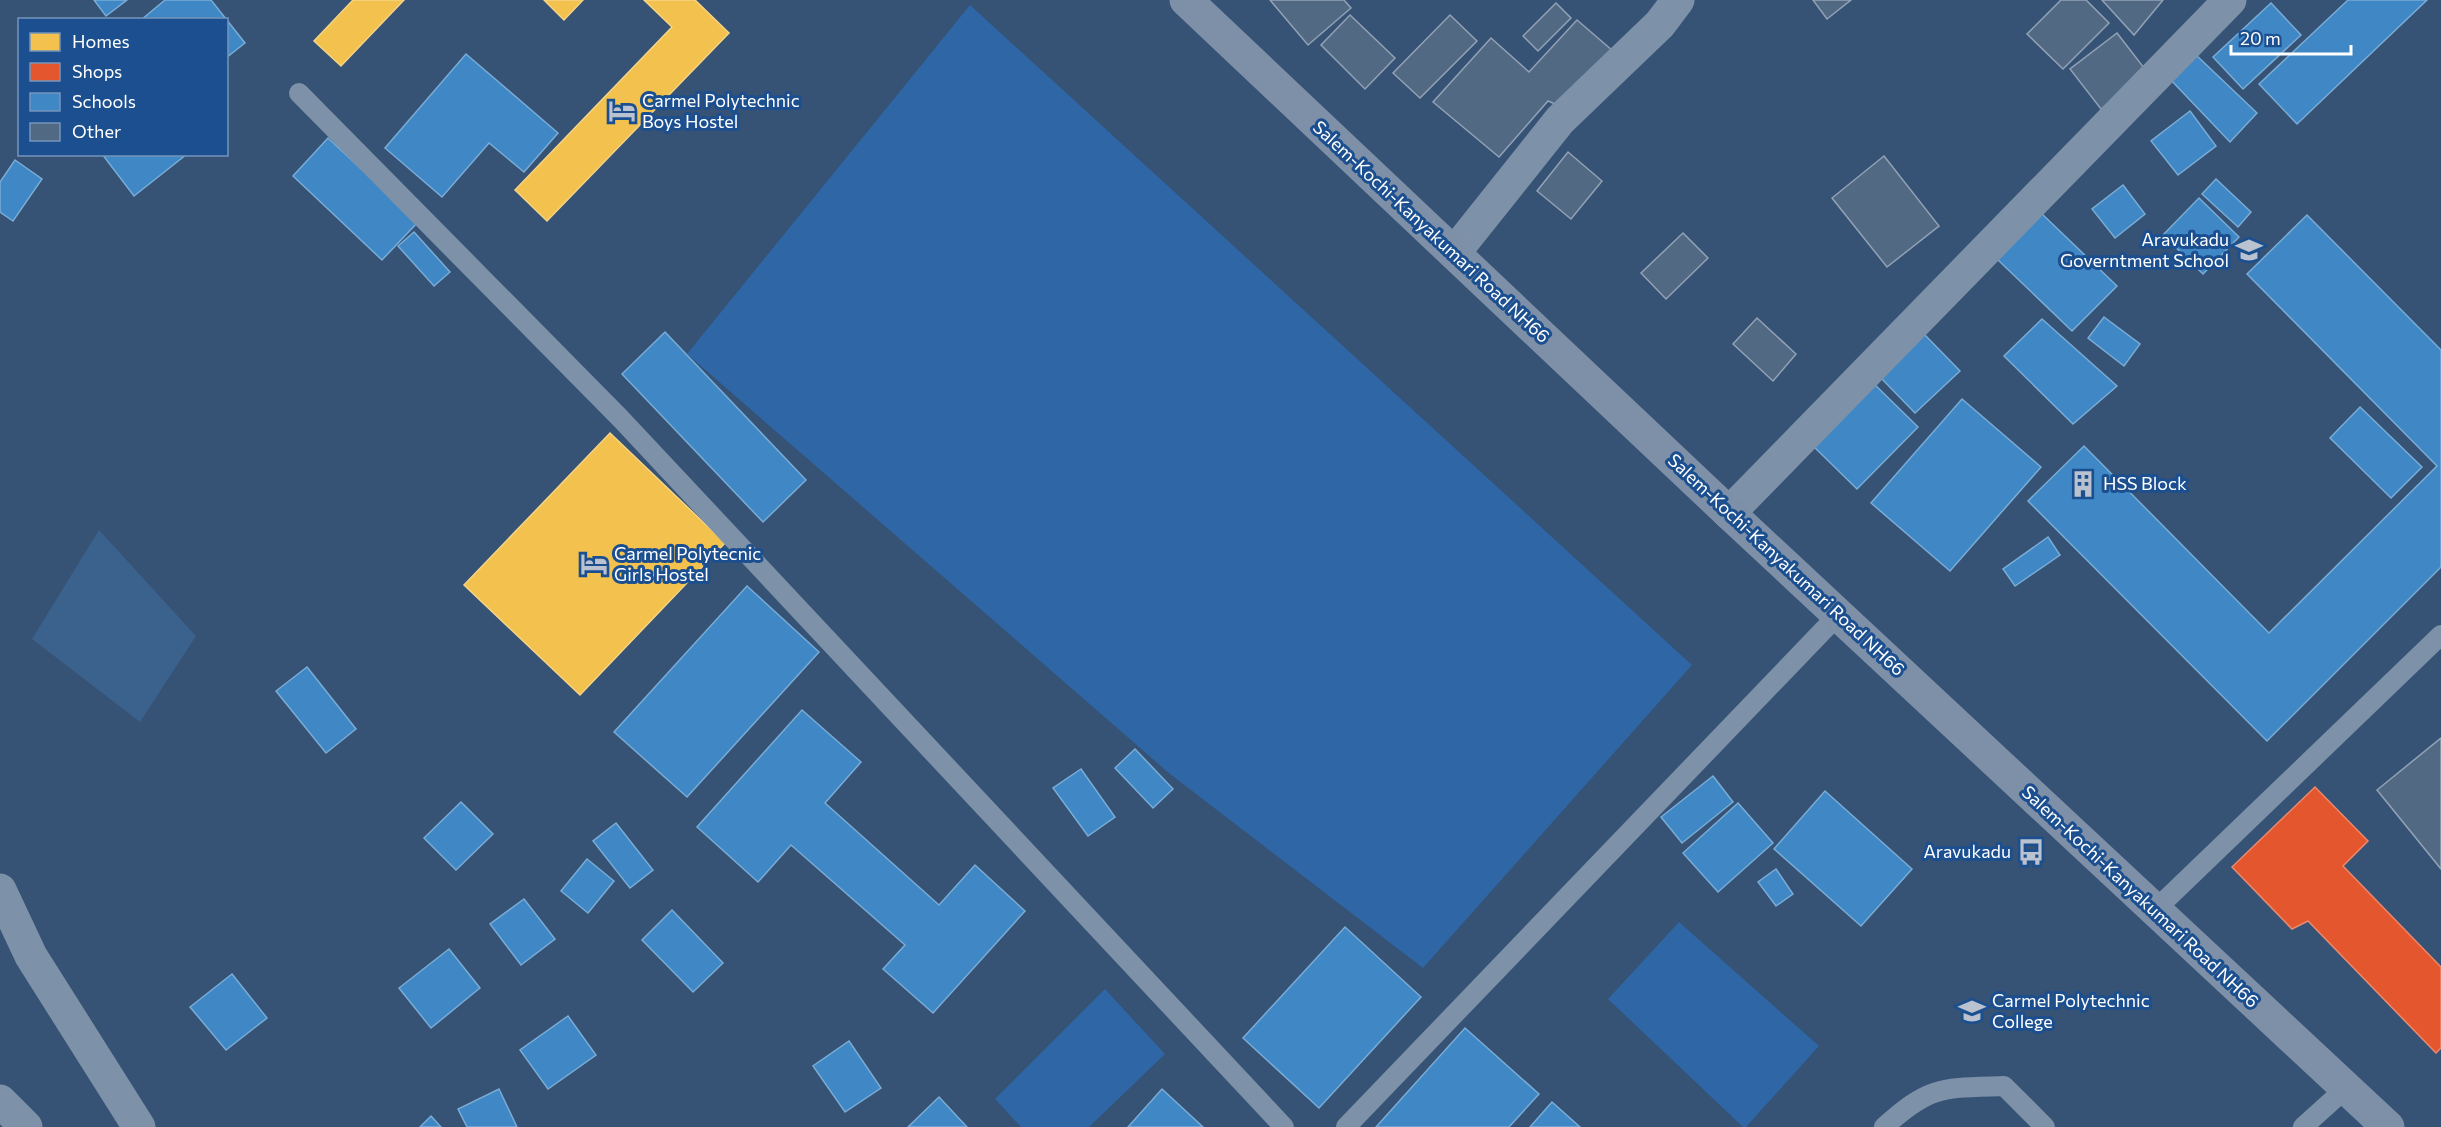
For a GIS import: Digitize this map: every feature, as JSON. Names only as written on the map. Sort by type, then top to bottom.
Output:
[{"type":"highway","name":"Salem-Kochi-Kanyakumari Road NH66","points":[[1186,0],[1729,513],[2388,1127]]},
{"type":"street","points":[[1454,253],[1560,120],[1660,24],[1678,0]]},
{"type":"street","points":[[1729,513],[2230,0]]},
{"type":"street","points":[[0,890],[31,956],[139,1127]]},
{"type":"street","points":[[0,1101],[26,1127]]},
{"type":"lane","points":[[299,93],[621,419],[1284,1127]]},
{"type":"lane","points":[[1346,1127],[1839,614]]},
{"type":"lane","points":[[2154,911],[2441,635]]},
{"type":"lane","points":[[1884,1127],[1908,1105],[1927,1094],[1951,1088],[2004,1086],[2045,1127]]},
{"type":"lane","points":[[2303,1127],[2345,1089]]},
{"type":"shaded area","points":[[970,5],[1692,665],[1423,968],[1170,774],[687,354]]},
{"type":"shaded area","points":[[99,530],[196,636],[140,722],[32,639]]},
{"type":"shaded area","points":[[1679,922],[1819,1046],[1746,1127],[1743,1127],[1608,999]]},
{"type":"shaded area","points":[[1105,989],[1165,1054],[1089,1127],[1021,1127],[995,1099]]},
{"type":"building: Homes","points":[[353,0],[404,0],[341,66],[314,41]]},
{"type":"building: Homes","points":[[544,0],[583,0],[564,20]]},
{"type":"building: Homes","name":"Carmel Polytechnic Boys Hostel","points":[[644,0],[695,0],[729,33],[547,221],[515,190],[672,27]]},
{"type":"building: Homes","name":"Carmel Polytecnic Girls Hostel","points":[[610,433],[725,543],[580,695],[464,585]]},
{"type":"building: Shops","points":[[2315,787],[2368,841],[2343,866],[2441,967],[2441,1048],[2436,1053],[2308,921],[2292,929],[2232,867]]},
{"type":"building: Schools","points":[[94,0],[127,0],[106,16]]},
{"type":"building: Schools","points":[[165,0],[211,0],[225,18],[143,18]]},
{"type":"building: Schools","points":[[2348,0],[2427,0],[2297,124],[2259,84]]},
{"type":"building: Schools","points":[[2271,3],[2301,35],[2243,89],[2213,57]]},
{"type":"building: Schools","points":[[228,22],[245,43],[228,56]]},
{"type":"building: Schools","points":[[466,54],[558,133],[524,172],[489,143],[442,197],[385,148]]},
{"type":"building: Schools","points":[[2195,54],[2257,113],[2230,142],[2169,78]]},
{"type":"building: Schools","points":[[2190,111],[2216,146],[2178,175],[2151,141]]},
{"type":"building: Schools","points":[[328,138],[418,222],[382,260],[293,176]]},
{"type":"building: Schools","points":[[104,156],[184,156],[134,196]]},
{"type":"building: Schools","points":[[15,160],[42,179],[13,221],[0,212],[0,182]]},
{"type":"building: Schools","points":[[2216,179],[2251,212],[2238,227],[2202,194]]},
{"type":"building: Schools","points":[[2123,185],[2145,214],[2115,238],[2092,209]]},
{"type":"building: Schools","points":[[2199,198],[2239,237],[2203,274],[2163,235]]},
{"type":"building: Schools","points":[[2041,213],[2117,286],[2072,331],[1997,259]]},
{"type":"building: Schools","name":"HSS Block","points":[[2307,215],[2441,350],[2441,567],[2267,741],[2028,501],[2084,446],[2269,633],[2437,466],[2247,274]]},
{"type":"building: Schools","points":[[414,232],[450,272],[434,286],[398,246]]},
{"type":"building: Schools","points":[[2104,317],[2140,344],[2124,366],[2088,338]]},
{"type":"building: Schools","points":[[2042,319],[2117,386],[2073,424],[2004,356]]},
{"type":"building: Schools","points":[[665,332],[806,480],[763,522],[622,374]]},
{"type":"building: Schools","points":[[1924,334],[1960,371],[1915,413],[1880,377]]},
{"type":"building: Schools","points":[[1868,378],[1918,427],[1857,489],[1808,441]]},
{"type":"building: Schools","points":[[1962,399],[2041,467],[1950,571],[1871,503]]},
{"type":"building: Schools","points":[[2360,407],[2422,467],[2391,498],[2330,438]]},
{"type":"building: Schools","points":[[2048,537],[2060,555],[2015,586],[2003,569]]},
{"type":"building: Schools","points":[[747,586],[819,652],[687,797],[614,732]]},
{"type":"building: Schools","points":[[307,667],[356,729],[326,753],[276,691]]},
{"type":"building: Schools","points":[[802,710],[861,762],[825,803],[939,905],[975,865],[1025,911],[933,1013],[883,969],[905,945],[791,845],[758,882],[697,827]]},
{"type":"building: Schools","points":[[1135,749],[1173,789],[1153,808],[1115,768]]},
{"type":"building: Schools","points":[[1081,769],[1115,817],[1088,836],[1053,788]]},
{"type":"building: Schools","points":[[1713,776],[1733,802],[1682,843],[1661,817]]},
{"type":"building: Schools","points":[[1825,791],[1912,869],[1861,926],[1774,849]]},
{"type":"building: Schools","points":[[461,802],[493,834],[456,870],[424,838]]},
{"type":"building: Schools","points":[[1738,803],[1773,843],[1718,892],[1683,853]]},
{"type":"building: Schools","points":[[616,823],[653,870],[630,888],[593,841]]},
{"type":"building: Schools","points":[[587,859],[614,881],[588,913],[561,891]]},
{"type":"building: Schools","points":[[1776,869],[1793,894],[1776,906],[1758,882]]},
{"type":"building: Schools","points":[[524,899],[555,939],[521,965],[490,924]]},
{"type":"building: Schools","points":[[672,910],[723,963],[693,992],[642,940]]},
{"type":"building: Schools","points":[[1345,927],[1421,997],[1319,1108],[1243,1038]]},
{"type":"building: Schools","points":[[449,949],[480,988],[431,1028],[399,988]]},
{"type":"building: Schools","points":[[232,974],[267,1018],[226,1050],[190,1007]]},
{"type":"building: Schools","points":[[568,1016],[596,1055],[548,1089],[520,1050]]},
{"type":"building: Schools","points":[[1465,1028],[1539,1094],[1509,1127],[1376,1127]]},
{"type":"building: Schools","points":[[849,1041],[881,1088],[845,1112],[813,1066]]},
{"type":"building: Schools","points":[[499,1089],[517,1127],[467,1127],[458,1109]]},
{"type":"building: Schools","points":[[1162,1089],[1203,1127],[1128,1127]]},
{"type":"building: Schools","points":[[939,1097],[967,1127],[908,1127]]},
{"type":"building: Schools","points":[[1552,1102],[1580,1127],[1530,1127]]},
{"type":"building: Schools","points":[[431,1116],[441,1127],[420,1127]]},
{"type":"building: Other","points":[[1270,0],[1344,0],[1351,8],[1308,45]]},
{"type":"building: Other","points":[[1813,0],[1851,0],[1827,19]]},
{"type":"building: Other","points":[[2061,0],[2086,0],[2109,23],[2063,69],[2027,34]]},
{"type":"building: Other","points":[[2102,0],[2163,0],[2134,35]]},
{"type":"building: Other","points":[[1556,3],[1571,18],[1538,51],[1523,36]]},
{"type":"building: Other","points":[[1350,15],[1395,58],[1365,89],[1321,45]]},
{"type":"building: Other","points":[[1450,15],[1477,41],[1420,98],[1393,73]]},
{"type":"building: Other","points":[[1577,20],[1613,51],[1560,106],[1548,101],[1499,157],[1433,102],[1491,38],[1529,72]]},
{"type":"building: Other","points":[[2117,33],[2148,73],[2101,109],[2070,69]]},
{"type":"building: Other","points":[[1568,152],[1602,181],[1571,219],[1537,191]]},
{"type":"building: Other","points":[[1884,156],[1939,226],[1887,267],[1832,198]]},
{"type":"building: Other","points":[[1683,233],[1708,258],[1666,299],[1641,273]]},
{"type":"building: Other","points":[[1757,318],[1796,354],[1773,381],[1733,344]]},
{"type":"building: Other","points":[[2441,738],[2441,869],[2377,790]]},
{"type":"place","name":"Carmel Polytechnic Boys Hostel","points":[[622,111]]},
{"type":"place","name":"Aravukadu Governtment School","points":[[2249,250]]},
{"type":"place","name":"HSS Block","points":[[2083,484]]},
{"type":"place","name":"Carmel Polytecnic Girls Hostel","points":[[594,564]]},
{"type":"place","name":"Aravukadu","points":[[2031,852]]},
{"type":"place","name":"Carmel Polytechnic College","points":[[1972,1011]]}]
